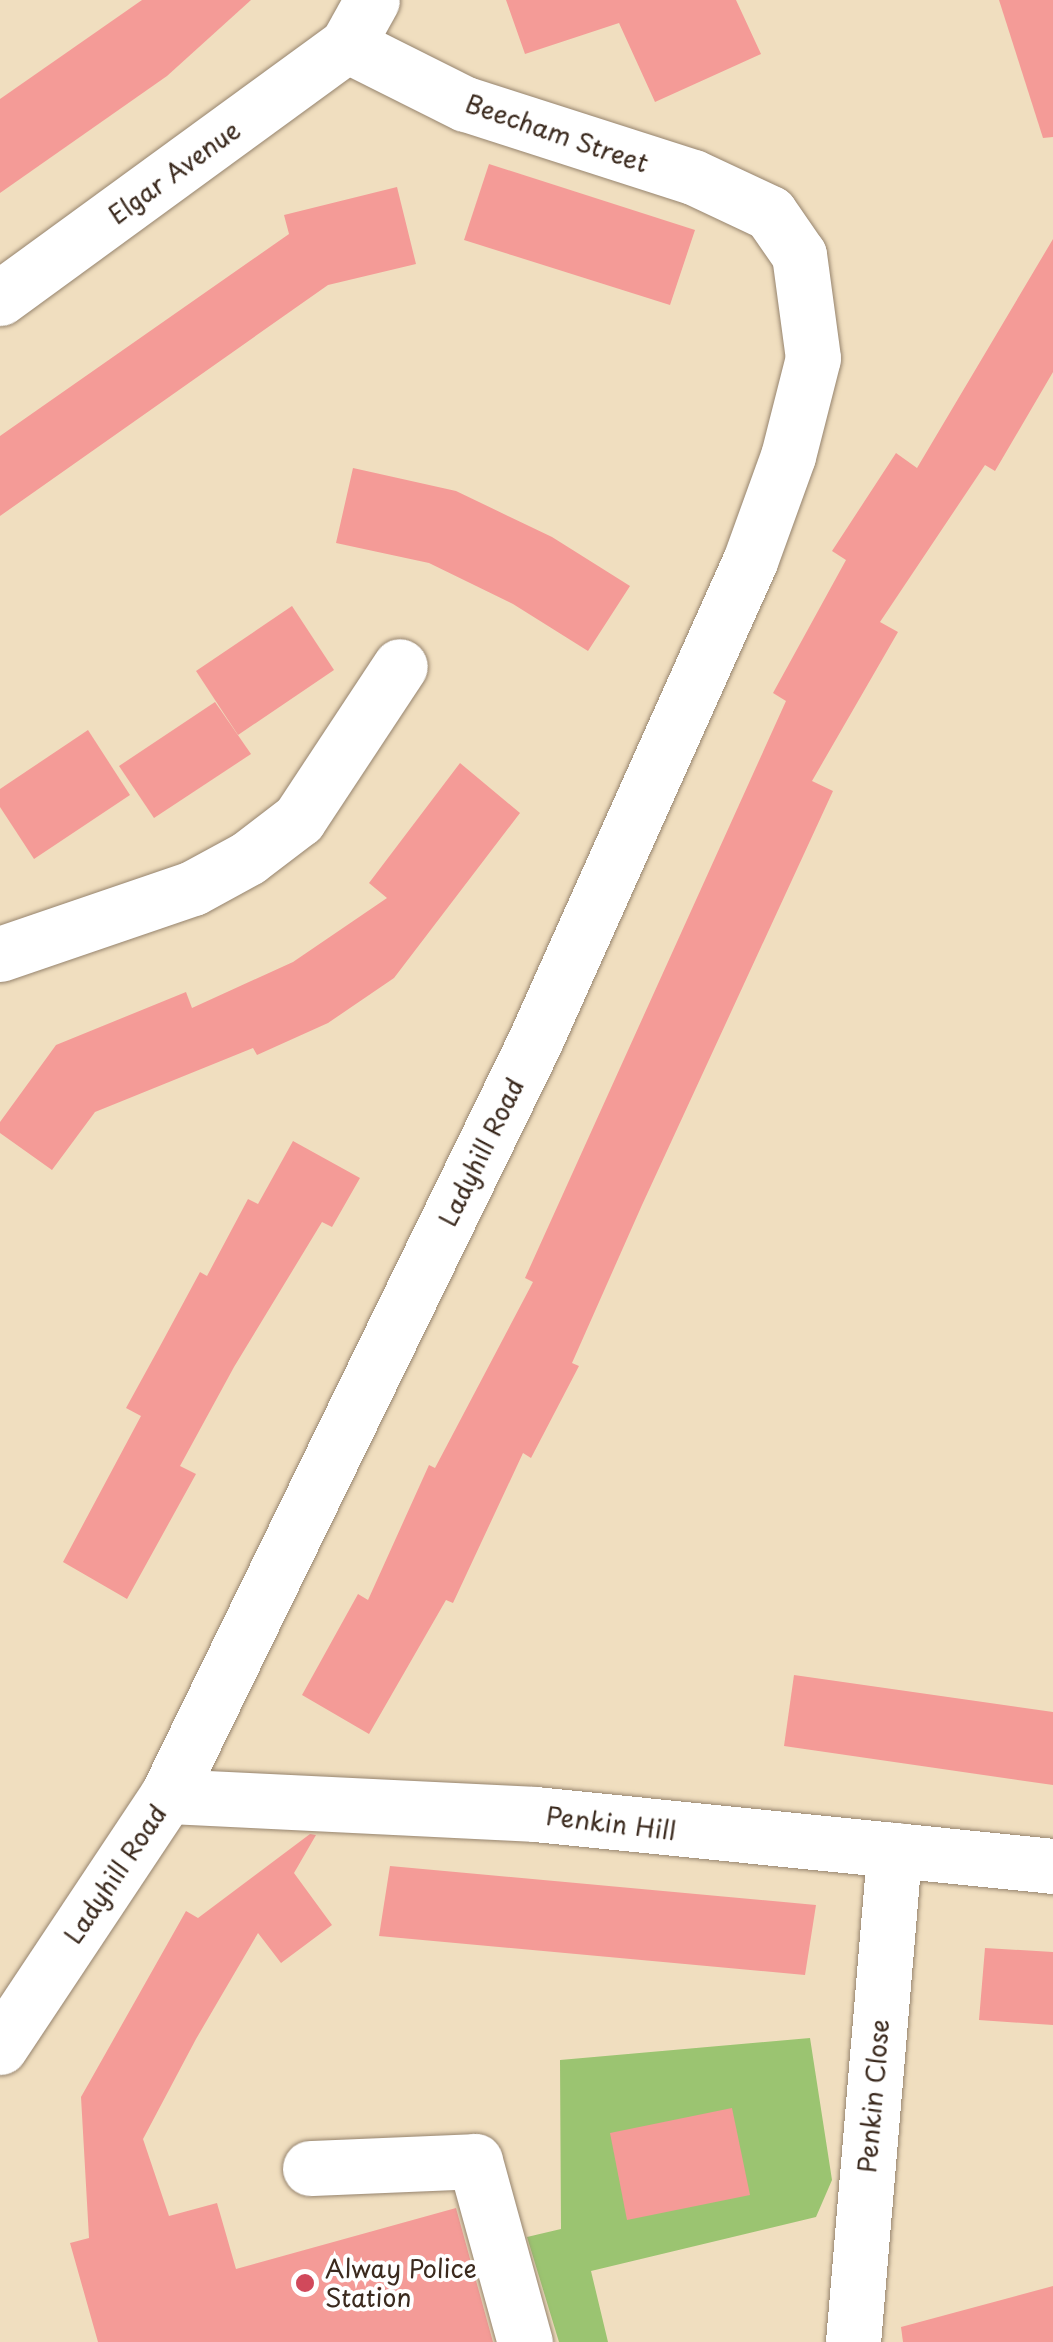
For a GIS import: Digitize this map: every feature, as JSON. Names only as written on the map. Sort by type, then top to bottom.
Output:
[{"type":"street","name":"Beecham Street","points":[[360,23],[465,104],[693,177],[770,213]]},
{"type":"street","name":"Elgar Avenue","points":[[0,298],[360,23]]},
{"type":"street","name":"Ladyhill Road","points":[[0,2047],[168,1796],[599,906],[750,561],[788,456],[813,358],[798,255],[770,213]]},
{"type":"street","points":[[0,954],[193,888],[248,858],[300,819],[400,666]]},
{"type":"street","name":"Penkin Hill","points":[[168,1796],[534,1814],[1053,1866]]},
{"type":"street","name":"Penkin Close","points":[[853,2342],[894,1850]]},
{"type":"street","points":[[310,2168],[475,2161],[525,2342]]},
{"type":"green space","points":[[810,2038],[832,2180],[816,2217],[591,2271],[608,2342],[559,2342],[527,2237],[561,2229],[560,2060]]},
{"type":"building","points":[[142,0],[251,0],[167,76],[0,193],[0,99]]},
{"type":"building","points":[[506,0],[736,0],[761,54],[655,102],[619,23],[525,54]]},
{"type":"building","points":[[999,0],[1053,0],[1053,137],[1043,138]]},
{"type":"building","points":[[489,164],[695,230],[670,305],[464,240]]},
{"type":"building","points":[[397,187],[416,264],[328,285],[0,516],[0,436],[289,234],[284,215]]},
{"type":"building","points":[[1053,239],[1053,372],[995,471],[985,465],[880,622],[898,632],[812,781],[833,791],[572,1363],[579,1366],[531,1458],[523,1453],[453,1603],[446,1600],[369,1734],[302,1695],[358,1594],[368,1600],[429,1465],[435,1468],[533,1282],[525,1278],[786,701],[773,693],[846,560],[832,551],[896,453],[917,468]]},
{"type":"building","points":[[353,468],[456,491],[552,537],[630,586],[588,651],[513,604],[429,563],[336,543]]},
{"type":"building","points":[[292,606],[334,670],[238,735],[196,671]]},
{"type":"building","points":[[215,702],[251,754],[154,818],[119,766]]},
{"type":"building","points":[[88,730],[130,795],[34,859],[0,807],[0,789]]},
{"type":"building","points":[[460,763],[520,813],[394,978],[328,1023],[257,1055],[253,1048],[95,1112],[52,1170],[0,1133],[0,1122],[56,1045],[186,992],[192,1008],[293,962],[387,898],[369,883]]},
{"type":"building","points":[[293,1141],[360,1178],[332,1227],[322,1222],[234,1367],[180,1466],[196,1474],[127,1599],[63,1562],[141,1416],[126,1408],[200,1272],[207,1276],[248,1199],[258,1204]]},
{"type":"building","points":[[794,1675],[1053,1712],[1053,1785],[784,1746]]},
{"type":"building","points":[[310,1834],[316,1835],[294,1873],[332,1925],[281,1963],[258,1933],[196,2039],[143,2139],[169,2216],[217,2203],[236,2269],[456,2208],[493,2342],[98,2342],[70,2243],[89,2238],[81,2097],[186,1911],[198,1918]]},
{"type":"building","points":[[390,1866],[816,1905],[805,1975],[379,1936]]},
{"type":"building","points":[[985,1948],[1053,1952],[1053,2025],[979,2020]]},
{"type":"building","points":[[732,2108],[750,2195],[627,2220],[610,2133]]},
{"type":"building","points":[[1053,2286],[1053,2342],[903,2342],[901,2327]]},
{"type":"place","name":"Alway Police Station","points":[[305,2283]]}]
